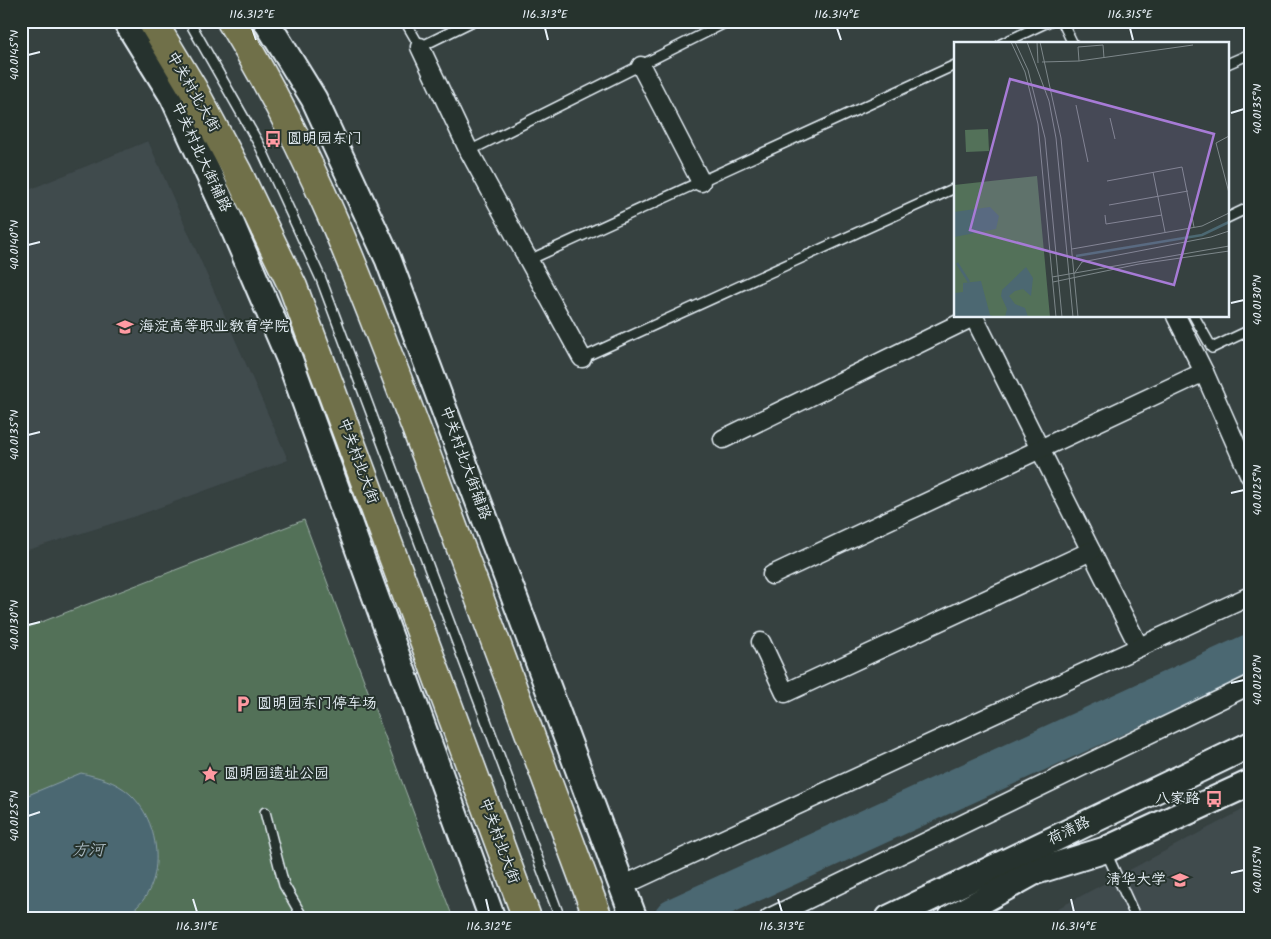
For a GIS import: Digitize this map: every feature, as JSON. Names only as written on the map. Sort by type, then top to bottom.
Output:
[{"type":"main road","name":"中关村北大街","points":[[152,21],[193,89],[228,154],[293,287],[527,918]]},
{"type":"main road","points":[[231,21],[259,66],[303,152],[357,270],[598,918]]},
{"type":"street","name":"中关村北大街辅路","points":[[126,21],[172,97],[228,216],[289,358],[492,918]]},
{"type":"street","name":"中关村北大街辅路","points":[[266,21],[314,99],[388,258],[634,918]]},
{"type":"street","points":[[420,47],[469,151],[582,358]]},
{"type":"street","points":[[641,66],[701,182]]},
{"type":"street","points":[[723,438],[970,318]]},
{"type":"street","points":[[975,318],[1139,647]]},
{"type":"street","points":[[1177,318],[1204,372],[1250,476]]},
{"type":"street","points":[[772,575],[1204,372]]},
{"type":"street","points":[[761,642],[785,693],[1091,551]]},
{"type":"street","points":[[622,886],[1250,596]]},
{"type":"street","points":[[769,918],[1250,685]]},
{"type":"street","name":"荷清路","points":[[889,918],[1250,745]]},
{"type":"street","name":"荷清路","points":[[951,918],[1034,872],[1105,850],[1250,783]]},
{"type":"lane","name":"中关村北大街","points":[[189,21],[260,146],[321,279],[560,918]]},
{"type":"lane","points":[[404,21],[420,47],[473,21]]},
{"type":"lane","points":[[469,151],[729,21]]},
{"type":"lane","points":[[1005,42],[1050,21]]},
{"type":"lane","points":[[1062,21],[1072,42]]},
{"type":"lane","points":[[1228,64],[1250,54]]},
{"type":"lane","points":[[529,260],[954,65]]},
{"type":"lane","points":[[582,358],[954,188]]},
{"type":"lane","points":[[1228,218],[1250,207]]},
{"type":"lane","points":[[1195,318],[1212,348],[1250,330]]},
{"type":"lane","points":[[265,812],[284,885],[303,918]]},
{"type":"lane","points":[[1105,850],[1136,918]]},
{"type":"shaded area","name":"海淀高等职业教育学院","points":[[148,141],[288,460],[136,516],[21,552],[21,193]]},
{"type":"shaded area","name":"清华大学","points":[[1250,806],[1250,918],[1040,918],[1180,843]]},
{"type":"green space","name":"圆明园遗址公园","points":[[304,520],[453,918],[21,918],[21,630]]},
{"type":"water","name":"方河","points":[[81,773],[119,786],[130,794],[141,807],[150,824],[155,841],[156,860],[154,878],[147,894],[136,908],[120,918],[21,918],[21,798]]},
{"type":"waterway","points":[[674,918],[1250,654]]},
{"type":"place","name":"圆明园东门","points":[[273,139]]},
{"type":"place","name":"海淀高等职业教育学院","points":[[125,327]]},
{"type":"place","name":"圆明园东门停车场","points":[[243,704]]},
{"type":"place","name":"圆明园遗址公园","points":[[210,774]]},
{"type":"place","name":"八家路","points":[[1214,799]]},
{"type":"place","name":"清华大学","points":[[1180,880]]}]
